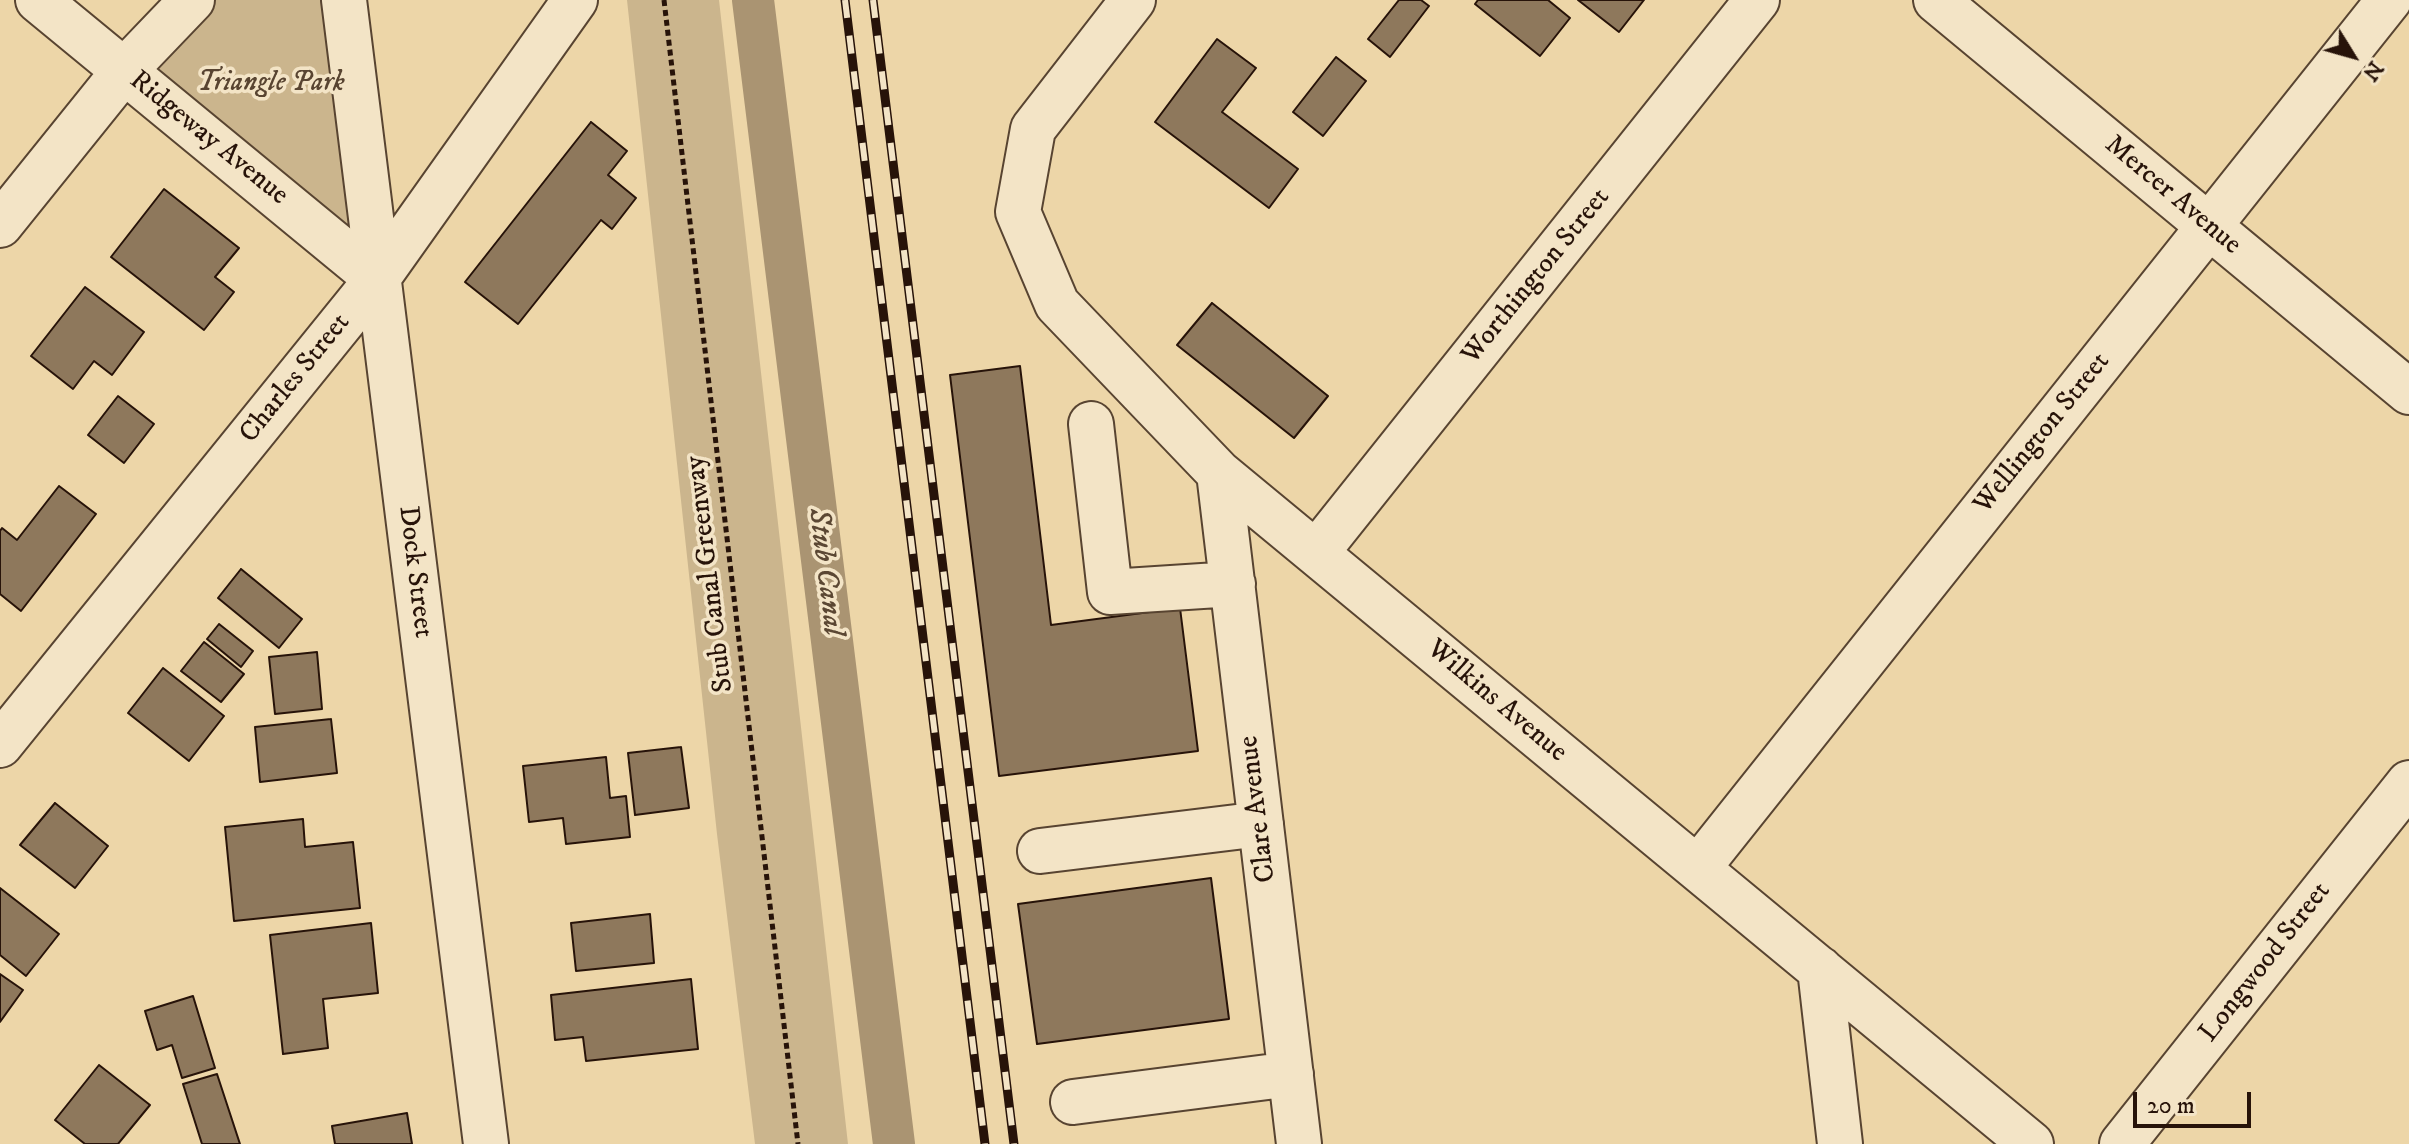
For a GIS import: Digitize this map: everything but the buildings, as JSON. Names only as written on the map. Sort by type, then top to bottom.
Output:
[{"type":"street","name":"Ridgeway Avenue","points":[[38,0],[377,279]]},
{"type":"street","points":[[0,225],[124,71],[192,0]]},
{"type":"street","name":"Dock Street","points":[[344,0],[486,1144]]},
{"type":"street","name":"Charles Street","points":[[0,745],[377,279],[575,0]]},
{"type":"street","name":"Wilkins Avenue","points":[[1133,0],[1033,129],[1018,212],[1057,304],[1219,473],[2031,1144]]},
{"type":"street","name":"Worthington Street","points":[[1316,553],[1757,0]]},
{"type":"street","name":"Mercer Avenue","points":[[1936,0],[2409,392]]},
{"type":"street","name":"Wellington Street","points":[[1698,868],[2389,0]]},
{"type":"street","points":[[1091,424],[1110,592],[1233,584]]},
{"type":"street","name":"Clare Avenue","points":[[1219,473],[1299,1144]]},
{"type":"street","name":"Longwood Street","points":[[2122,1144],[2409,783]]},
{"type":"street","points":[[1040,851],[1261,824]]},
{"type":"street","points":[[1820,969],[1840,1144]]},
{"type":"street","points":[[1073,1102],[1291,1074]]},
{"type":"path","name":"Stub Canal Greenway","points":[[664,0],[798,1144]]},
{"type":"green space","name":"Triangle Park","points":[[192,0],[344,0],[377,279],[124,71]]},
{"type":"green space","points":[[627,0],[719,0],[848,1144],[755,1144],[717,834]]},
{"type":"waterway","name":"Stub Canal","points":[[753,0],[894,1144]]},
{"type":"railway","points":[[845,0],[985,1144]]},
{"type":"railway","points":[[873,0],[1014,1144]]}]
